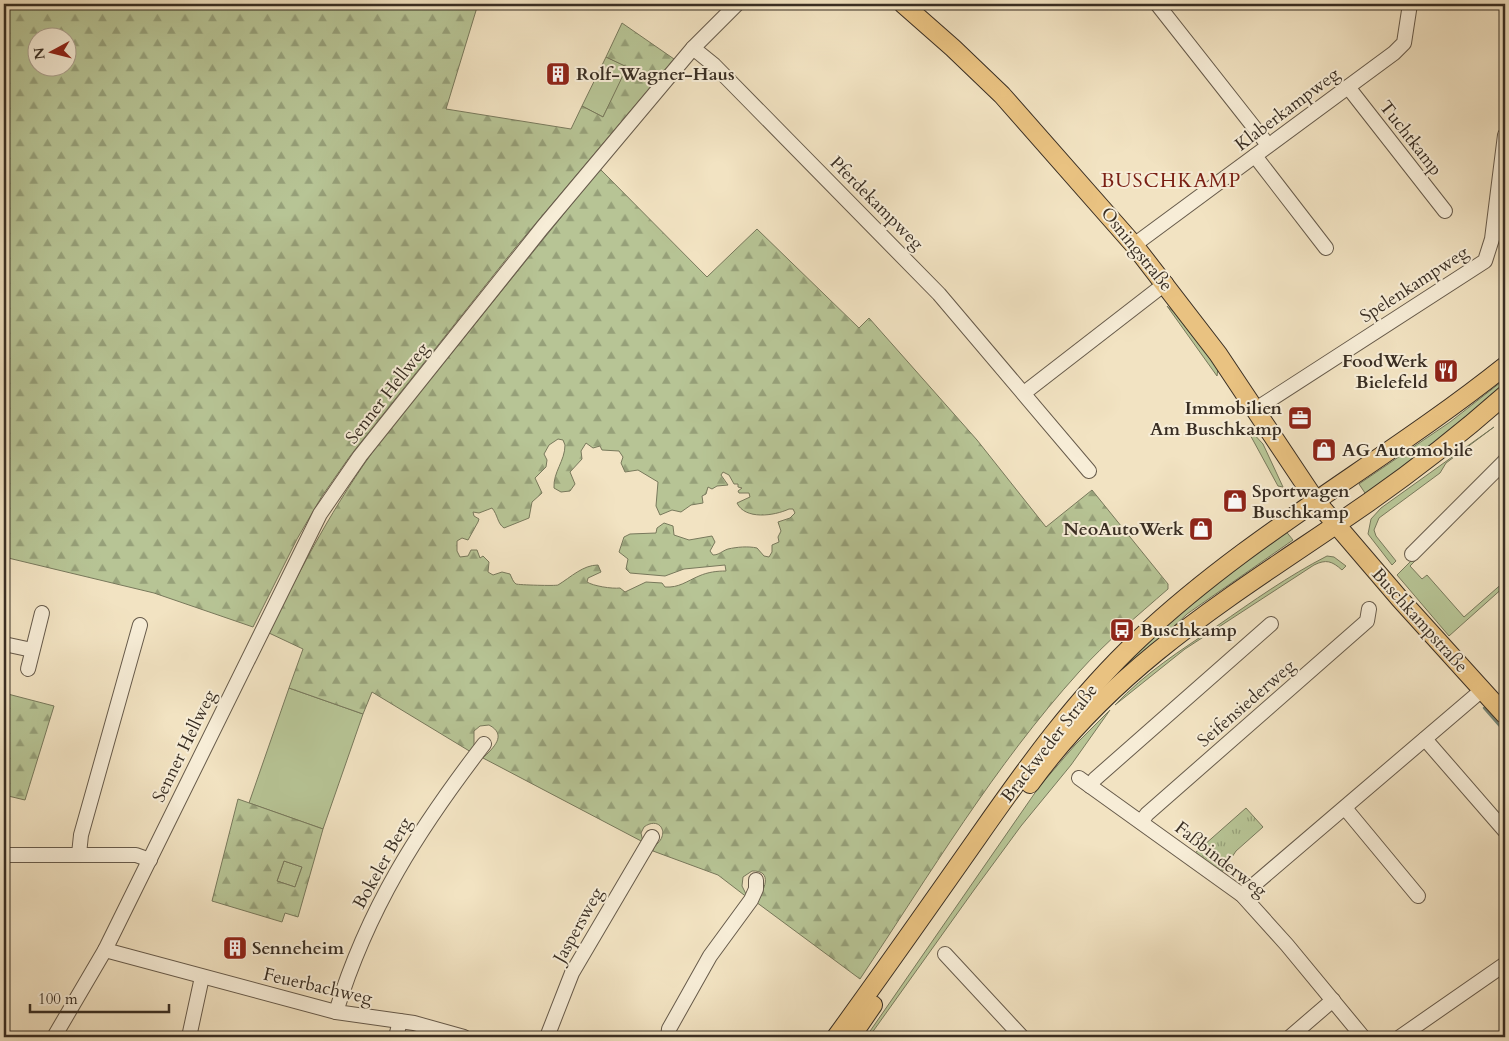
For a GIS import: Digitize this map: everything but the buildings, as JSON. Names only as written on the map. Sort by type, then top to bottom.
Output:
[{"type":"main road","name":"Osningstraße","points":[[903,4],[960,54],[1002,96],[1134,244],[1166,283],[1256,409],[1316,500]]},
{"type":"main road","name":"Brackweder Straße","points":[[836,1037],[1034,758],[1101,677],[1138,640],[1191,593],[1267,534],[1423,428],[1505,366]]},
{"type":"main road","name":"Brackweder Straße","points":[[851,1037],[928,925],[1043,766],[1116,687],[1170,639],[1232,594],[1429,459],[1505,395]]},
{"type":"main road","name":"Buschkampstraße","points":[[1316,500],[1335,525],[1505,715]]},
{"type":"street","name":"Senner Hellweg","points":[[54,1037],[105,950],[320,514],[360,456],[530,243],[692,48],[737,4]]},
{"type":"street","points":[[1157,4],[1268,145]]},
{"type":"street","name":"Klaberkampweg","points":[[1134,244],[1394,53],[1404,43],[1410,4]]},
{"type":"street","name":"Pferdekampweg","points":[[692,48],[714,65],[918,271],[1089,471]]},
{"type":"street","name":"Tuchtkamp","points":[[1348,87],[1445,211]]},
{"type":"street","name":"Spelenkampweg","points":[[1256,409],[1485,261],[1492,239],[1505,134]]},
{"type":"street","points":[[1255,156],[1326,248]]},
{"type":"street","points":[[1024,393],[1166,283]]},
{"type":"street","points":[[1412,554],[1505,461]]},
{"type":"street","name":"Seifensiederweg","points":[[1141,822],[1147,814],[1367,621],[1369,609]]},
{"type":"street","points":[[28,668],[42,613]]},
{"type":"street","name":"Faßbinderweg","points":[[1270,624],[1095,779],[1085,782],[1242,895],[1265,919],[1363,1037]]},
{"type":"street","points":[[79,854],[81,835],[140,626]]},
{"type":"street","points":[[4,644],[32,650]]},
{"type":"street","points":[[1242,895],[1426,740],[1482,690]]},
{"type":"street","points":[[1426,740],[1505,831]]},
{"type":"street","name":"Bokeler Berg","points":[[336,1012],[357,951],[395,872],[432,813],[484,744]]},
{"type":"street","points":[[1345,808],[1418,896]]},
{"type":"street","name":"Jaspersweg","points":[[547,1037],[572,973],[652,837]]},
{"type":"street","points":[[4,855],[136,855],[150,860]]},
{"type":"street","points":[[668,1037],[669,1029],[710,956],[751,900],[756,890],[756,880]]},
{"type":"street","name":"Feuerbachweg","points":[[105,950],[336,1012],[400,1021],[464,1037]]},
{"type":"street","points":[[945,954],[1022,1037]]},
{"type":"street","points":[[1400,1037],[1505,964]]},
{"type":"street","points":[[188,1037],[202,977]]},
{"type":"street","points":[[1290,1037],[1333,1000]]},
{"type":"street","points":[[396,1037],[400,1021]]},
{"type":"green space","points":[[4,4],[478,4],[446,109],[571,129],[582,106],[603,117],[627,67],[606,57],[622,23],[674,59],[515,248],[350,456],[322,496],[297,539],[253,627],[154,593],[4,557]]},
{"type":"green space","points":[[606,57],[628,67],[603,117],[582,106]]},
{"type":"green space","points":[[600,169],[707,277],[757,229],[859,328],[869,318],[977,440],[1046,527],[1092,490],[1168,584],[1168,589],[1089,661],[1048,708],[964,821],[860,979],[756,902],[764,887],[765,877],[763,874],[752,871],[743,877],[742,886],[748,898],[718,875],[653,851],[653,847],[662,837],[662,828],[659,825],[655,823],[644,827],[641,833],[643,842],[483,758],[497,742],[498,737],[495,729],[489,725],[480,726],[474,731],[474,746],[471,752],[372,692],[363,714],[289,688],[303,649],[269,633],[294,583],[347,489],[379,443]],"holes":[[[558,439],[563,440],[565,445],[563,456],[554,482],[554,488],[561,492],[570,491],[575,484],[570,472],[582,459],[581,451],[586,443],[593,448],[600,446],[602,450],[619,451],[623,457],[621,463],[625,472],[638,470],[658,482],[656,506],[660,515],[672,510],[681,512],[691,505],[703,503],[702,496],[706,494],[708,487],[712,489],[717,486],[728,485],[721,475],[723,472],[729,475],[734,484],[738,484],[738,487],[742,488],[738,491],[739,493],[749,493],[750,497],[737,503],[746,512],[768,515],[793,509],[795,513],[790,518],[778,522],[781,531],[778,537],[779,542],[772,545],[772,552],[769,557],[764,556],[757,548],[750,547],[728,549],[713,555],[710,551],[715,542],[712,536],[689,540],[674,535],[673,526],[664,523],[657,528],[656,533],[630,534],[624,537],[619,552],[628,559],[626,569],[630,573],[665,576],[684,569],[725,565],[726,571],[706,574],[670,587],[665,587],[662,583],[646,582],[625,592],[620,588],[594,585],[587,582],[588,578],[601,572],[598,565],[582,569],[558,585],[516,584],[510,574],[502,572],[493,575],[488,572],[489,562],[483,556],[480,558],[477,550],[471,550],[468,556],[460,557],[457,551],[457,541],[462,538],[468,540],[479,519],[474,516],[473,512],[479,513],[492,508],[504,528],[529,518],[532,502],[542,493],[535,478],[546,467],[547,460],[544,454],[549,445]]]},
{"type":"green space","points":[[1167,306],[1175,313],[1179,311],[1218,368],[1217,376]]},
{"type":"green space","points":[[1505,379],[1505,387],[1367,496],[1359,484],[1450,422]]},
{"type":"green space","points":[[1494,427],[1446,463],[1440,473],[1379,518],[1374,530],[1376,536],[1396,561],[1392,565],[1368,534],[1371,519],[1381,508]]},
{"type":"green space","points":[[1250,430],[1263,444],[1283,487],[1278,486],[1248,431]]},
{"type":"green space","points":[[1284,529],[1293,540],[1187,614],[1099,697],[1095,692],[1139,647]]},
{"type":"green space","points":[[1327,556],[1334,557],[1346,566],[1342,570],[1329,562],[1314,565],[1185,649],[1115,705],[1151,672],[1177,653],[1271,589]]},
{"type":"green space","points":[[1413,559],[1415,561],[1410,566],[1422,579],[1427,575],[1464,617],[1505,581],[1505,586],[1449,636],[1397,575]]},
{"type":"green space","points":[[289,688],[363,714],[323,829],[249,803]]},
{"type":"green space","points":[[4,693],[54,706],[25,800],[4,795]]},
{"type":"green space","points":[[1110,710],[1071,765],[1021,826],[869,1037],[866,1037],[1039,787],[1075,745]]},
{"type":"green space","points":[[238,799],[323,829],[298,917],[285,913],[282,922],[212,901]],"holes":[[[284,861],[302,867],[295,887],[277,881]]]},
{"type":"green space","points":[[1246,808],[1263,827],[1236,851],[1222,872],[1195,853]]},
{"type":"green space","points":[[284,861],[302,867],[295,887],[277,881]]},
{"type":"waterway","points":[[1484,708],[1505,732]]},
{"type":"place","name":"Rolf-Wagner-Haus","points":[[558,74]]},
{"type":"place","name":"FoodWerk Bielefeld","points":[[1446,371]]},
{"type":"place","name":"Immobilien Am Buschkamp","points":[[1300,418]]},
{"type":"place","name":"AG Automobile","points":[[1324,450]]},
{"type":"place","name":"Sportwagen Buschkamp","points":[[1235,501]]},
{"type":"place","name":"NeoAutoWerk","points":[[1201,529]]},
{"type":"place","name":"Buschkamp","points":[[1122,630]]},
{"type":"place","name":"Senneheim","points":[[235,948]]},
{"type":"district","name":"BUSCHKAMP","points":[[1171,180]]}]
